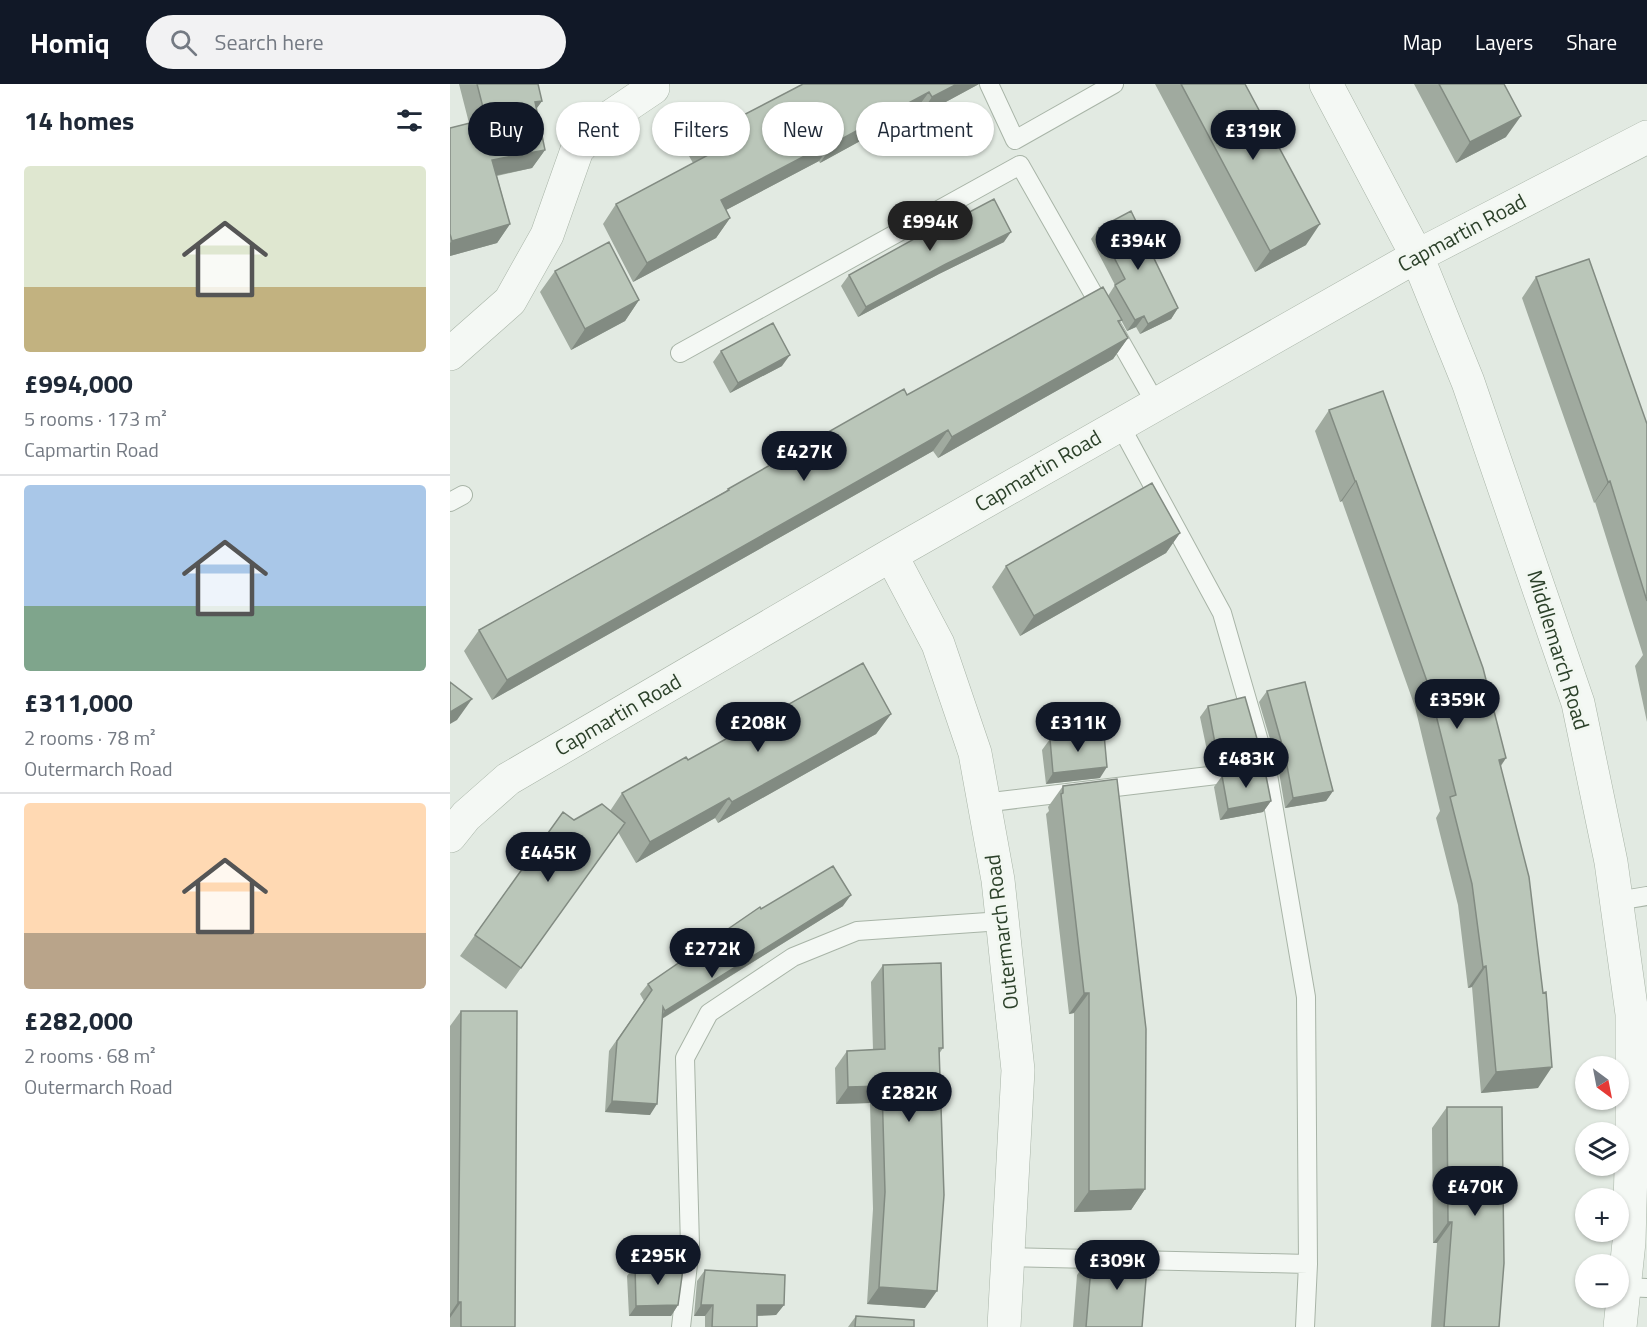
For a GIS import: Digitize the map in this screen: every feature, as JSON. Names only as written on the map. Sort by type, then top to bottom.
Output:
[{"type":"street","name":"Middlemarch Road","points":[[1326,84],[1417,256],[1468,381],[1578,703],[1611,862],[1632,899],[1632,1132],[1629,1242],[1636,1287],[1620,1327]]},
{"type":"street","points":[[450,354],[510,301],[547,235],[577,150],[604,121],[655,85]]},
{"type":"street","name":"Capmartin Road","points":[[450,836],[466,816],[508,779],[891,555],[1417,256],[1647,137]]},
{"type":"street","name":"Outermarch Road","points":[[891,555],[938,644],[975,753],[998,880],[1018,1071],[1004,1327]]},
{"type":"lane","points":[[989,84],[1015,140],[1114,84]]},
{"type":"lane","points":[[680,353],[1020,165],[1156,404]]},
{"type":"lane","points":[[1120,425],[1222,613],[1267,769],[1306,997],[1308,1264],[1305,1327]]},
{"type":"lane","points":[[983,803],[1267,769]]},
{"type":"lane","points":[[681,1327],[690,1246],[685,1058],[709,1013],[793,957],[857,931],[1002,921]]},
{"type":"lane","points":[[1009,1257],[1308,1264]]},
{"type":"building","points":[[477,84],[538,84],[542,101],[535,102],[482,102]]},
{"type":"building","points":[[803,84],[957,84],[932,97],[929,92],[910,102],[856,102],[856,131],[844,138],[844,102],[768,102]]},
{"type":"building","points":[[1181,84],[1245,84],[1320,224],[1270,251]]},
{"type":"building","points":[[1439,84],[1504,84],[1521,116],[1470,142]]},
{"type":"building","points":[[762,105],[762,156],[805,156],[721,200],[730,218],[647,263],[616,204],[706,156],[750,156],[750,112]]},
{"type":"building","points":[[468,124],[468,156],[513,156],[492,160],[510,224],[452,241],[450,234],[450,128]]},
{"type":"building","points":[[994,199],[1011,232],[866,307],[849,275],[961,213],[962,216]]},
{"type":"building","points":[[1131,211],[1178,308],[1148,324],[1144,316],[1135,320],[1115,285],[1125,279],[1099,228]]},
{"type":"building","points":[[609,242],[639,300],[585,329],[555,271]]},
{"type":"building","points":[[1589,259],[1647,424],[1647,601],[1610,481],[1608,482],[1536,277]]},
{"type":"building","points":[[1103,287],[1122,320],[1118,321],[1128,338],[952,437],[948,430],[507,680],[479,630],[904,389],[907,395]]},
{"type":"building","points":[[773,323],[790,355],[738,383],[721,351]]},
{"type":"building","points":[[1383,391],[1483,668],[1506,758],[1499,760],[1529,877],[1543,993],[1546,992],[1552,1067],[1496,1072],[1486,966],[1483,967],[1472,884],[1450,797],[1456,795],[1429,687],[1329,410]]},
{"type":"building","points":[[1152,483],[1180,533],[1034,616],[1006,566]]},
{"type":"building","points":[[863,663],[891,714],[732,802],[729,798],[650,842],[622,793],[686,757],[688,760]]},
{"type":"building","points":[[450,682],[472,699],[450,712]]},
{"type":"building","points":[[1305,682],[1333,791],[1293,798],[1285,755],[1267,691]]},
{"type":"building","points":[[1245,697],[1260,749],[1217,754],[1208,706]]},
{"type":"building","points":[[1104,734],[1107,767],[1053,773],[1050,739]]},
{"type":"building","points":[[1265,771],[1271,801],[1228,809],[1222,776]]},
{"type":"building","points":[[1117,779],[1146,1029],[1145,1189],[1089,1191],[1089,993],[1084,993],[1061,794],[1063,786]]},
{"type":"building","points":[[602,804],[625,823],[521,968],[475,935],[563,812],[574,820]]},
{"type":"building","points":[[833,866],[851,895],[665,1011],[663,1007],[657,1104],[612,1101],[617,1041],[652,990],[648,984],[760,907],[761,909]]},
{"type":"building","points":[[941,963],[943,1048],[939,1048],[944,1195],[937,1291],[879,1287],[885,1192],[882,1086],[848,1087],[847,1051],[885,1049],[883,965]]},
{"type":"building","points":[[461,1011],[517,1011],[515,1327],[461,1327],[461,1302],[458,1302]]},
{"type":"building","points":[[1447,1107],[1502,1107],[1504,1263],[1499,1327],[1444,1327],[1452,1222],[1448,1222]]},
{"type":"building","points":[[1092,1255],[1148,1255],[1142,1327],[1086,1327]]},
{"type":"building","points":[[635,1265],[683,1269],[678,1305],[636,1306]]},
{"type":"building","points":[[705,1270],[785,1275],[784,1305],[757,1305],[757,1327],[712,1327],[713,1305],[701,1305]]},
{"type":"building","points":[[856,1316],[914,1320],[914,1327],[855,1327]]}]
